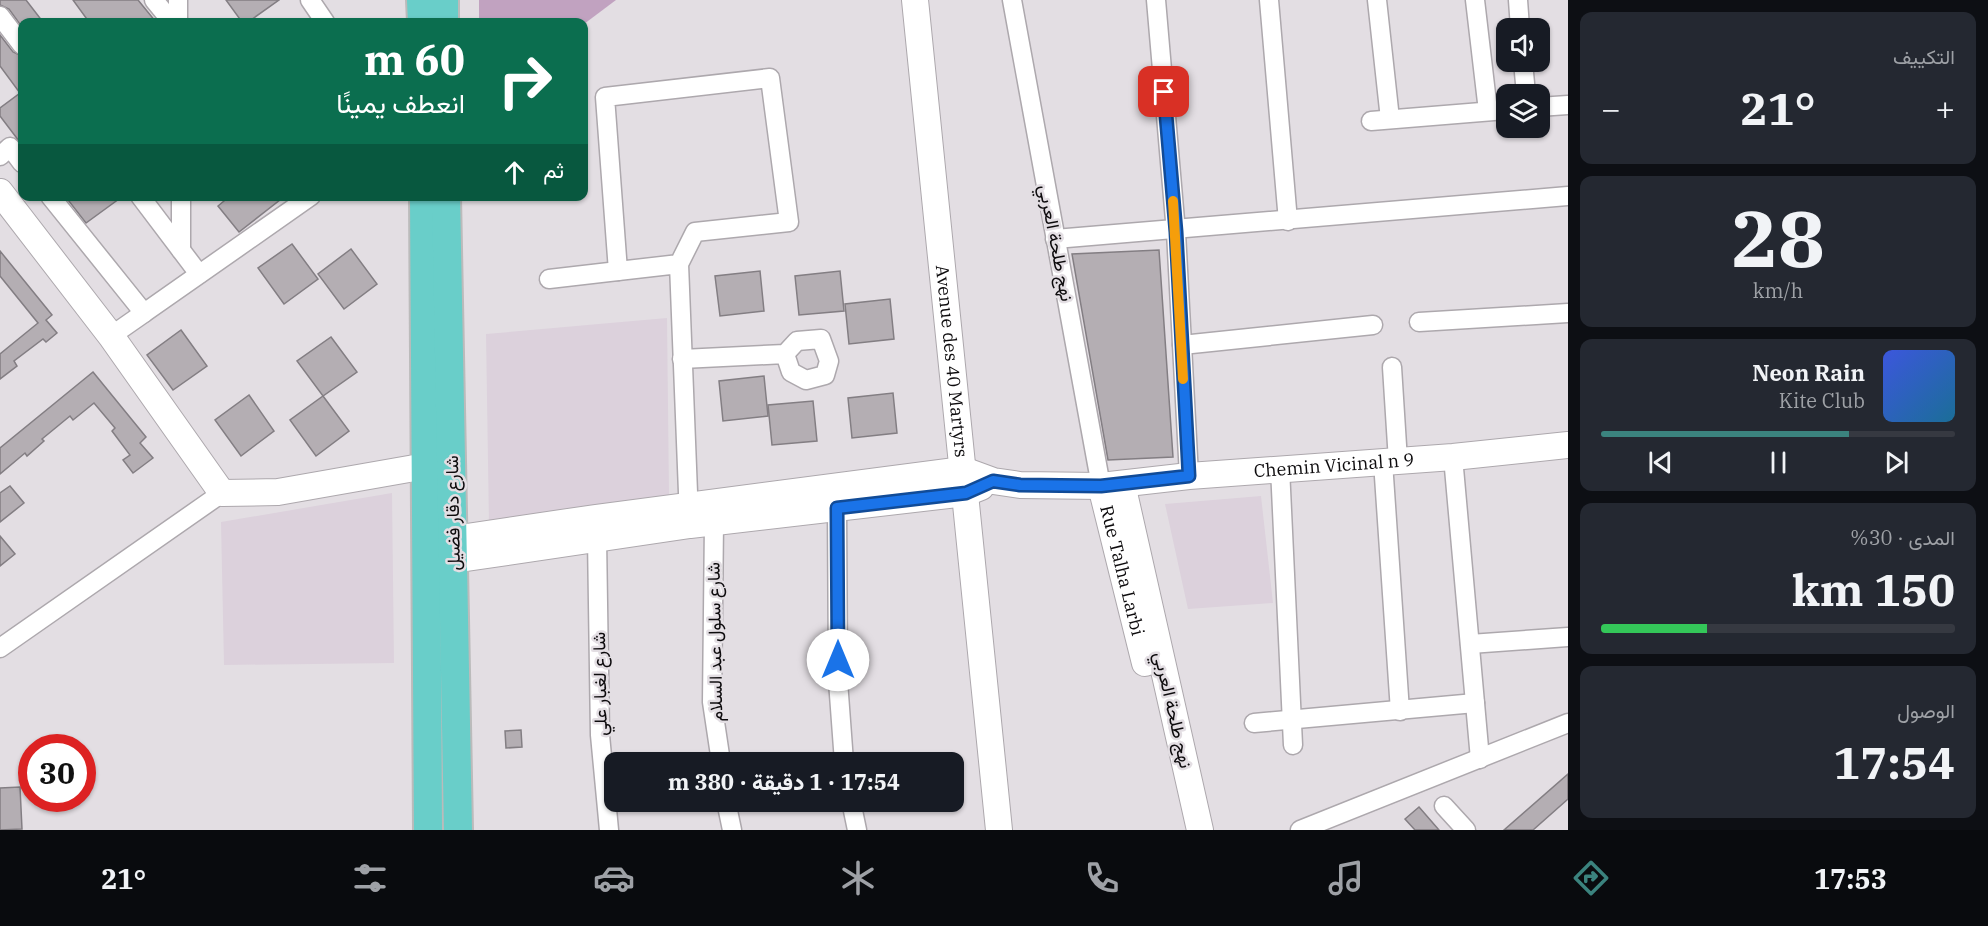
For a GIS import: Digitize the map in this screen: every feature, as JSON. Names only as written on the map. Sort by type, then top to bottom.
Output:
[{"type":"main road","points":[[422,0],[422,18]]},
{"type":"main road","points":[[444,0],[444,18]]},
{"type":"main road","name":"شارع دقار فضيل","points":[[424,201],[426,466],[440,552],[458,830]]},
{"type":"main road","name":"شارع دقار فضيل","points":[[428,830],[440,552],[446,201]]},
{"type":"street","points":[[154,0],[169,18]]},
{"type":"street","points":[[178,0],[178,18]]},
{"type":"street","points":[[310,0],[322,18]]},
{"type":"street","name":"Avenue des 40 Martyrs","points":[[915,0],[999,830]]},
{"type":"street","name":"نهج طلحة العربي","points":[[1012,0],[1055,239],[1112,485],[1200,830]]},
{"type":"street","points":[[1156,0],[1176,230],[1189,476]]},
{"type":"street","points":[[1269,0],[1288,221]]},
{"type":"street","points":[[1377,0],[1390,119]]},
{"type":"street","points":[[1475,0],[1496,105]]},
{"type":"street","points":[[1518,0],[1519,18]]},
{"type":"street","points":[[0,16],[18,40]]},
{"type":"street","points":[[549,279],[679,264],[695,232],[789,222],[770,78],[606,97],[618,271]]},
{"type":"street","points":[[1550,106],[1568,105]]},
{"type":"street","points":[[1371,121],[1496,110]]},
{"type":"street","points":[[3,146],[18,159]]},
{"type":"street","points":[[0,192],[111,336],[222,493]]},
{"type":"street","points":[[1055,239],[1568,196]]},
{"type":"street","points":[[54,201],[144,313]]},
{"type":"street","points":[[144,201],[199,274]]},
{"type":"street","points":[[181,201],[182,250]]},
{"type":"street","points":[[111,336],[305,201]]},
{"type":"street","name":"شارع سلول عبد السلام","points":[[679,264],[682,358],[698,518],[712,702],[720,752]]},
{"type":"street","points":[[1419,322],[1568,313]]},
{"type":"street","points":[[1182,345],[1373,325]]},
{"type":"street","points":[[682,358],[785,354]]},
{"type":"street","points":[[1392,367],[1391,461],[1400,711]]},
{"type":"street","name":"Chemin Vicinal n 9","points":[[964,482],[993,481],[1020,485],[1112,485],[1280,468],[1453,457],[1568,445]]},
{"type":"street","points":[[1453,457],[1480,759]]},
{"type":"street","points":[[0,648],[222,493],[278,492],[426,466]]},
{"type":"street","points":[[1280,468],[1293,745]]},
{"type":"street","points":[[440,552],[597,538],[698,518],[837,508],[964,482]]},
{"type":"street","points":[[440,552],[964,482]]},
{"type":"street","name":"Rue Talha Larbi","points":[[1112,485],[1186,830]]},
{"type":"street","points":[[837,508],[838,681],[843,752]]},
{"type":"street","name":"شارع لغبار علي","points":[[597,538],[600,735],[609,830]]},
{"type":"street","points":[[1470,644],[1568,637]]},
{"type":"street","points":[[1254,723],[1475,703]]},
{"type":"street","points":[[1300,830],[1568,723]]},
{"type":"street","points":[[1444,806],[1466,830]]},
{"type":"street","points":[[728,812],[732,830]]},
{"type":"street","points":[[853,812],[857,830]]},
{"type":"shaded area","points":[[479,0],[616,0],[588,21],[588,18],[479,18]]},
{"type":"shaded area","points":[[667,318],[669,495],[489,525],[486,334]]},
{"type":"shaded area","points":[[392,493],[394,663],[224,665],[221,522]]},
{"type":"shaded area","points":[[1261,496],[1273,603],[1188,609],[1165,504]]},
{"type":"building","points":[[0,0],[26,0],[40,18],[18,18],[18,21],[9,9],[0,5]]},
{"type":"building","points":[[73,0],[138,0],[153,18],[86,18]]},
{"type":"building","points":[[226,0],[279,0],[254,18],[239,18]]},
{"type":"building","points":[[0,35],[13,52],[18,54],[18,90],[0,66]]},
{"type":"building","points":[[18,94],[18,140],[0,116],[0,108]]},
{"type":"building","points":[[69,201],[116,201],[86,223]]},
{"type":"building","points":[[224,201],[279,201],[239,232],[218,206]]},
{"type":"building","points":[[292,244],[318,279],[284,304],[258,268]]},
{"type":"building","points":[[351,249],[377,284],[344,309],[318,274]]},
{"type":"building","points":[[1159,250],[1173,457],[1108,460],[1072,254]]},
{"type":"building","points":[[0,251],[52,315],[46,320],[57,333],[46,342],[43,339],[14,361],[17,366],[0,379],[0,354],[38,323],[0,276]]},
{"type":"building","points":[[760,271],[764,311],[720,316],[715,276]]},
{"type":"building","points":[[840,271],[844,311],[799,315],[795,276]]},
{"type":"building","points":[[890,299],[894,339],[849,344],[845,304]]},
{"type":"building","points":[[181,330],[207,366],[173,390],[147,355]]},
{"type":"building","points":[[331,337],[357,372],[323,396],[297,361]]},
{"type":"building","points":[[93,372],[146,437],[140,443],[153,458],[133,473],[123,460],[130,455],[112,431],[115,428],[94,403],[73,420],[70,416],[42,439],[44,441],[27,456],[25,453],[0,474],[0,448]]},
{"type":"building","points":[[764,376],[768,416],[723,421],[719,381]]},
{"type":"building","points":[[893,393],[897,433],[852,438],[848,398]]},
{"type":"building","points":[[249,395],[274,431],[241,456],[215,420]]},
{"type":"building","points":[[323,396],[349,431],[316,456],[290,420]]},
{"type":"building","points":[[813,401],[817,441],[772,445],[768,405]]},
{"type":"building","points":[[10,486],[24,503],[0,522],[0,493]]},
{"type":"building","points":[[0,536],[15,554],[0,566]]},
{"type":"building","points":[[521,730],[522,747],[506,748],[505,731]]},
{"type":"building","points":[[1568,774],[1568,799],[1533,830],[1504,830]]},
{"type":"building","points":[[18,787],[18,812],[21,812],[22,829],[0,830],[0,788]]},
{"type":"building","points":[[1419,807],[1439,830],[1415,830],[1405,819]]},
{"type":"slow traffic","points":[[1173,201],[1183,379]]},
{"type":"route","points":[[838,660],[837,508],[966,493],[993,481],[1020,485],[1101,486],[1189,476],[1176,232],[1164,92]]}]
